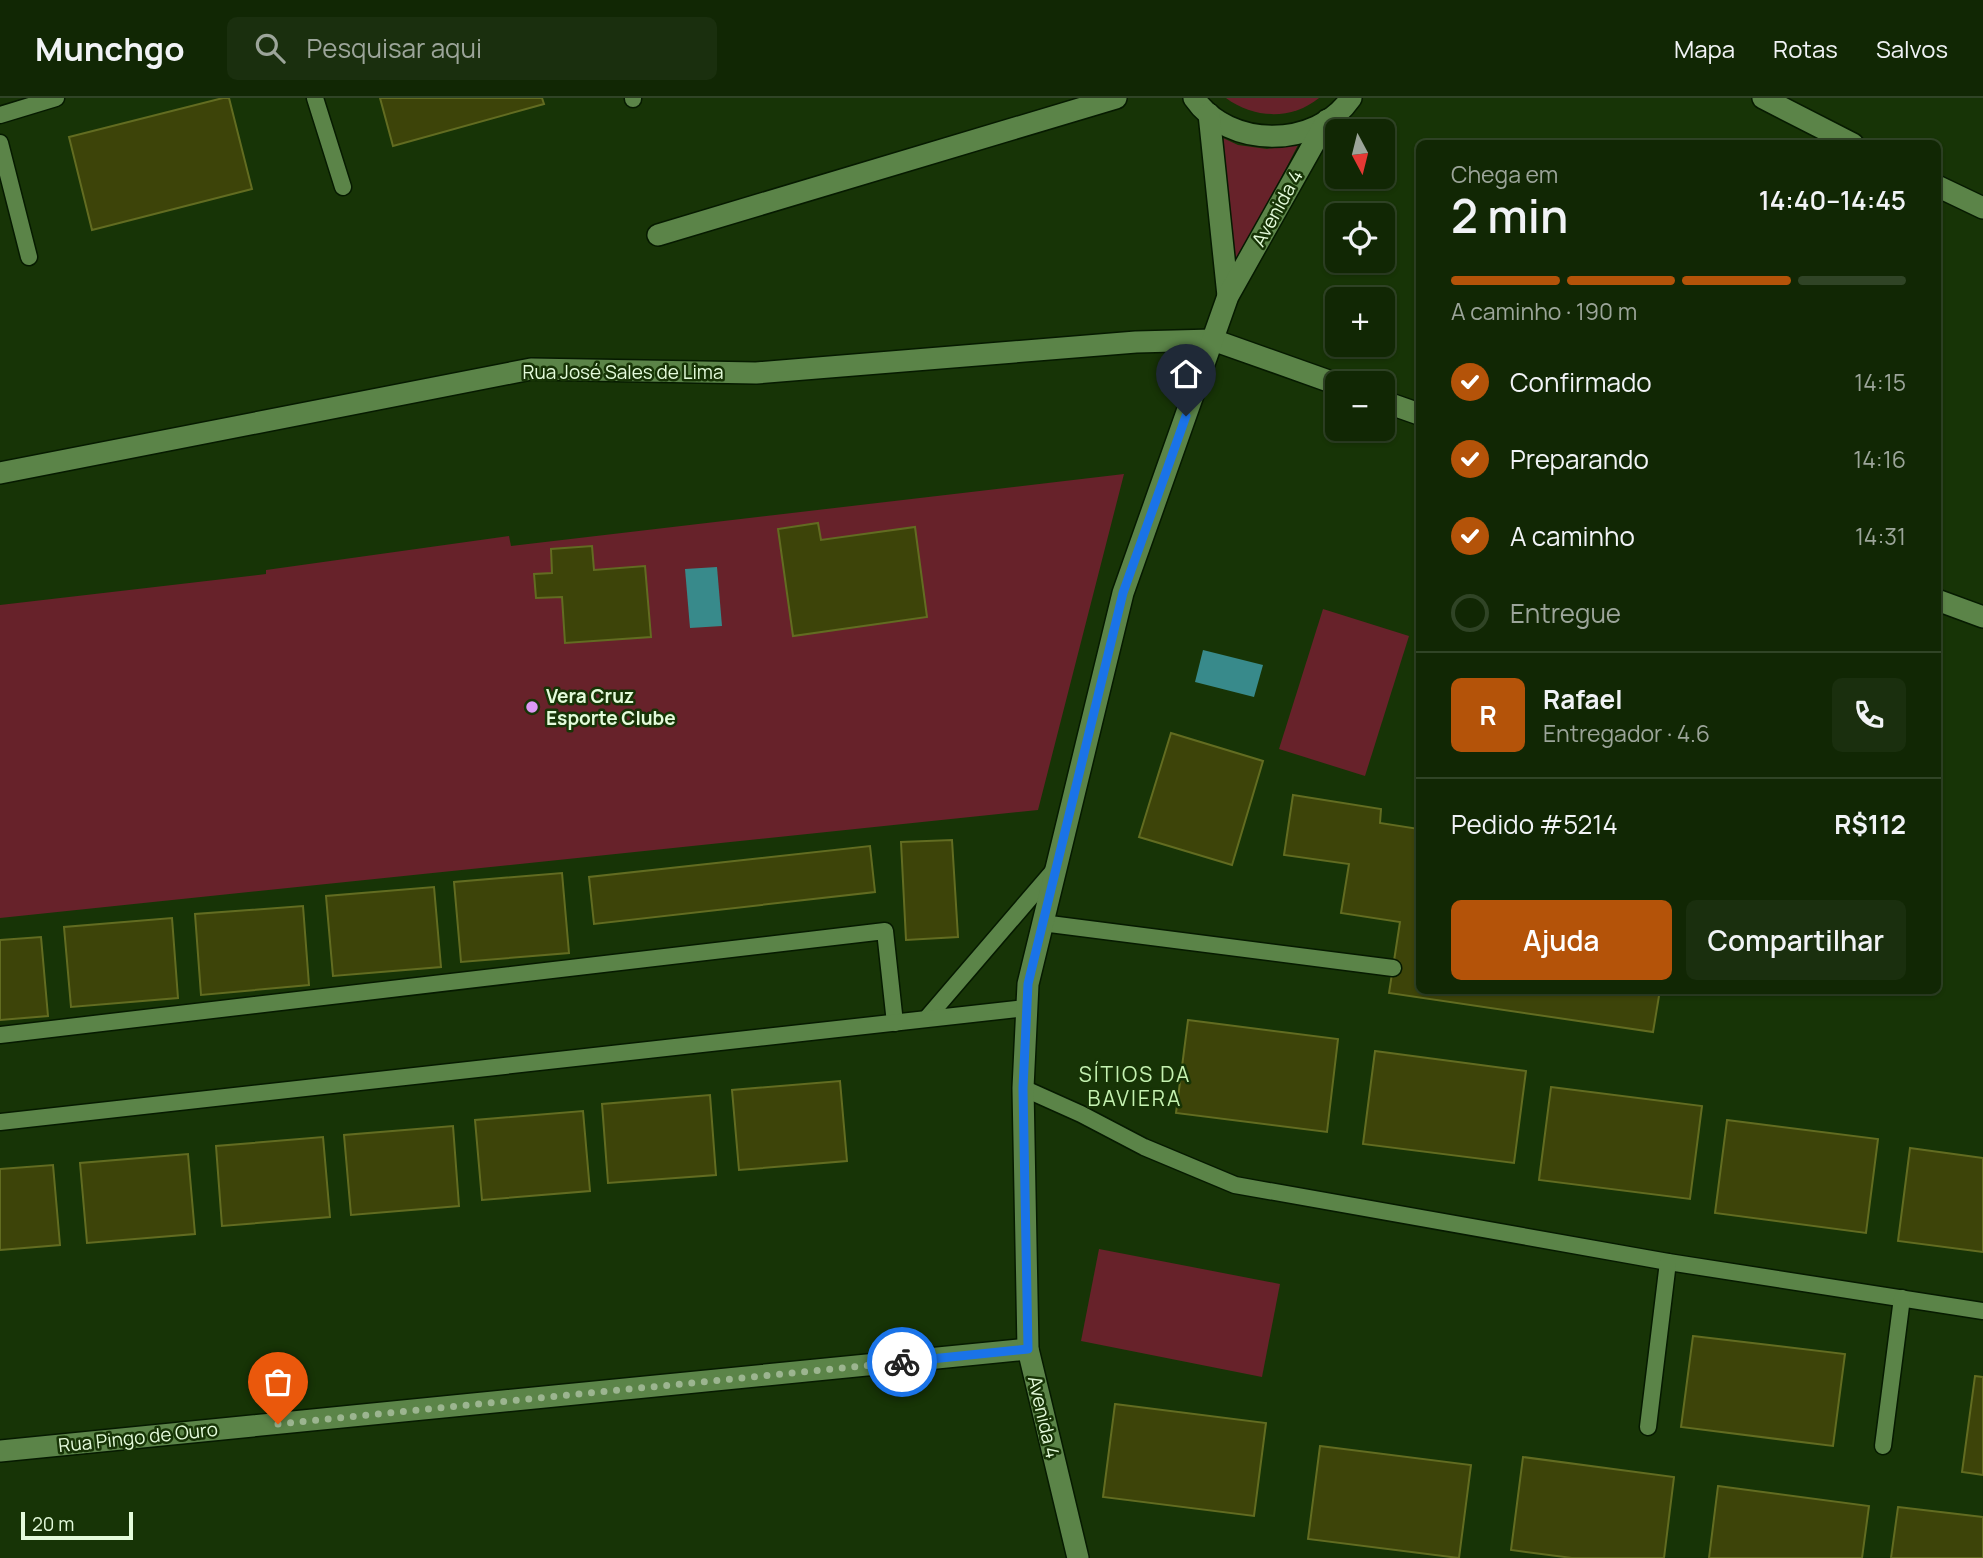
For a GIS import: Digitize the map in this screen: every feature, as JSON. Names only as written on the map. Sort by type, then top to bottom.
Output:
[{"type":"street","points":[[658,235],[1116,98]]},
{"type":"street","points":[[1194,98],[1217,120],[1237,130],[1260,136],[1284,136],[1307,131],[1325,121]]},
{"type":"street","points":[[1328,119],[1351,98]]},
{"type":"street","points":[[1763,98],[1845,140]]},
{"type":"street","name":"Avenida 4","points":[[1209,114],[1228,296]]},
{"type":"street","name":"Avenida 4","points":[[1078,1558],[1028,1349],[1023,1088],[1028,984],[1123,593],[1228,296],[1325,124]]},
{"type":"street","points":[[1941,188],[1983,208]]},
{"type":"street","points":[[1213,340],[1325,380]]},
{"type":"street","name":"Rua José Sales de Lima","points":[[0,473],[531,369],[756,373],[1136,342],[1213,340]]},
{"type":"street","points":[[1395,406],[1416,413]]},
{"type":"street","points":[[1941,601],[1983,617]]},
{"type":"street","name":"Rua Pingo de Ouro","points":[[0,1451],[1028,1349]]},
{"type":"lane","points":[[0,115],[57,98]]},
{"type":"lane","points":[[315,98],[342,187]]},
{"type":"lane","points":[[0,143],[29,257]]},
{"type":"lane","points":[[927,1018],[1055,869]]},
{"type":"lane","points":[[1042,923],[1393,968]]},
{"type":"lane","points":[[0,1035],[885,932],[895,1023]]},
{"type":"lane","points":[[0,1122],[1026,1009]]},
{"type":"lane","points":[[1023,1088],[1144,1147],[1234,1185],[1668,1262],[1983,1311]]},
{"type":"lane","points":[[1648,1427],[1668,1262]]},
{"type":"lane","points":[[1883,1446],[1902,1298]]},
{"type":"shaded area","points":[[1226,98],[1319,98],[1297,110],[1273,114],[1249,110]]},
{"type":"shaded area","points":[[1210,132],[1238,145],[1267,149],[1298,145],[1224,288]]},
{"type":"shaded area","name":"Vera Cruz Esporte Clube","points":[[1124,474],[1038,810],[0,918],[0,605],[266,574],[266,570],[509,536],[511,546]]},
{"type":"shaded area","points":[[1323,609],[1409,636],[1365,776],[1279,749]]},
{"type":"shaded area","points":[[1099,1249],[1280,1284],[1262,1377],[1081,1341]]},
{"type":"water","points":[[717,567],[722,626],[690,628],[685,569]]},
{"type":"water","points":[[1203,650],[1263,665],[1254,697],[1195,682]]},
{"type":"building","points":[[229,98],[252,189],[92,230],[69,137]]},
{"type":"building","points":[[380,98],[542,98],[544,104],[393,146]]},
{"type":"building","points":[[818,523],[821,540],[915,527],[927,617],[793,636],[778,529]]},
{"type":"building","points":[[592,546],[594,570],[645,566],[651,637],[565,643],[562,597],[536,598],[534,574],[552,573],[551,549]]},
{"type":"building","points":[[1171,733],[1263,761],[1232,865],[1139,837]]},
{"type":"building","points":[[1293,795],[1381,809],[1380,823],[1416,829],[1416,994],[1659,994],[1653,1032],[1389,993],[1400,922],[1341,913],[1349,864],[1284,855]]},
{"type":"building","points":[[952,840],[958,937],[906,940],[901,842]]},
{"type":"building","points":[[870,846],[875,892],[594,924],[589,877]]},
{"type":"building","points":[[562,873],[569,953],[461,962],[454,882]]},
{"type":"building","points":[[434,887],[441,967],[333,976],[326,896]]},
{"type":"building","points":[[303,906],[309,985],[201,995],[195,914]]},
{"type":"building","points":[[172,918],[178,998],[71,1007],[64,927]]},
{"type":"building","points":[[41,937],[48,1016],[0,1020],[0,940]]},
{"type":"building","points":[[1188,1020],[1338,1039],[1327,1132],[1176,1113]]},
{"type":"building","points":[[1375,1051],[1526,1071],[1514,1163],[1363,1144]]},
{"type":"building","points":[[840,1081],[847,1161],[739,1170],[732,1090]]},
{"type":"building","points":[[1551,1087],[1702,1106],[1690,1199],[1539,1180]]},
{"type":"building","points":[[710,1095],[716,1175],[608,1183],[602,1104]]},
{"type":"building","points":[[583,1111],[590,1191],[482,1200],[475,1120]]},
{"type":"building","points":[[1727,1120],[1878,1139],[1866,1233],[1715,1213]]},
{"type":"building","points":[[453,1126],[459,1206],[351,1215],[344,1135]]},
{"type":"building","points":[[323,1137],[330,1217],[222,1226],[216,1146]]},
{"type":"building","points":[[1910,1148],[1983,1158],[1983,1252],[1898,1241]]},
{"type":"building","points":[[188,1154],[195,1234],[87,1243],[80,1163]]},
{"type":"building","points":[[53,1165],[60,1245],[0,1250],[0,1169]]},
{"type":"building","points":[[1693,1336],[1845,1354],[1833,1446],[1681,1427]]},
{"type":"building","points":[[1975,1376],[1983,1377],[1983,1475],[1962,1472]]},
{"type":"building","points":[[1115,1404],[1266,1423],[1254,1516],[1103,1497]]},
{"type":"building","points":[[1320,1446],[1471,1465],[1459,1558],[1308,1539]]},
{"type":"building","points":[[1523,1457],[1674,1477],[1664,1558],[1572,1558],[1511,1550]]},
{"type":"building","points":[[1718,1486],[1869,1506],[1862,1558],[1709,1558]]},
{"type":"building","points":[[1898,1507],[1983,1517],[1983,1558],[1891,1558]]},
{"type":"way so far","points":[[278,1424],[902,1362]]},
{"type":"place","name":"Vera Cruz Esporte Clube","points":[[532,707]]},
{"type":"district","name":"SÍTIOS DA BAVIERA","points":[[1135,1087]]},
{"type":"route","points":[[902,1362],[1028,1349],[1023,1088],[1028,984],[1123,593],[1186,416]]}]
